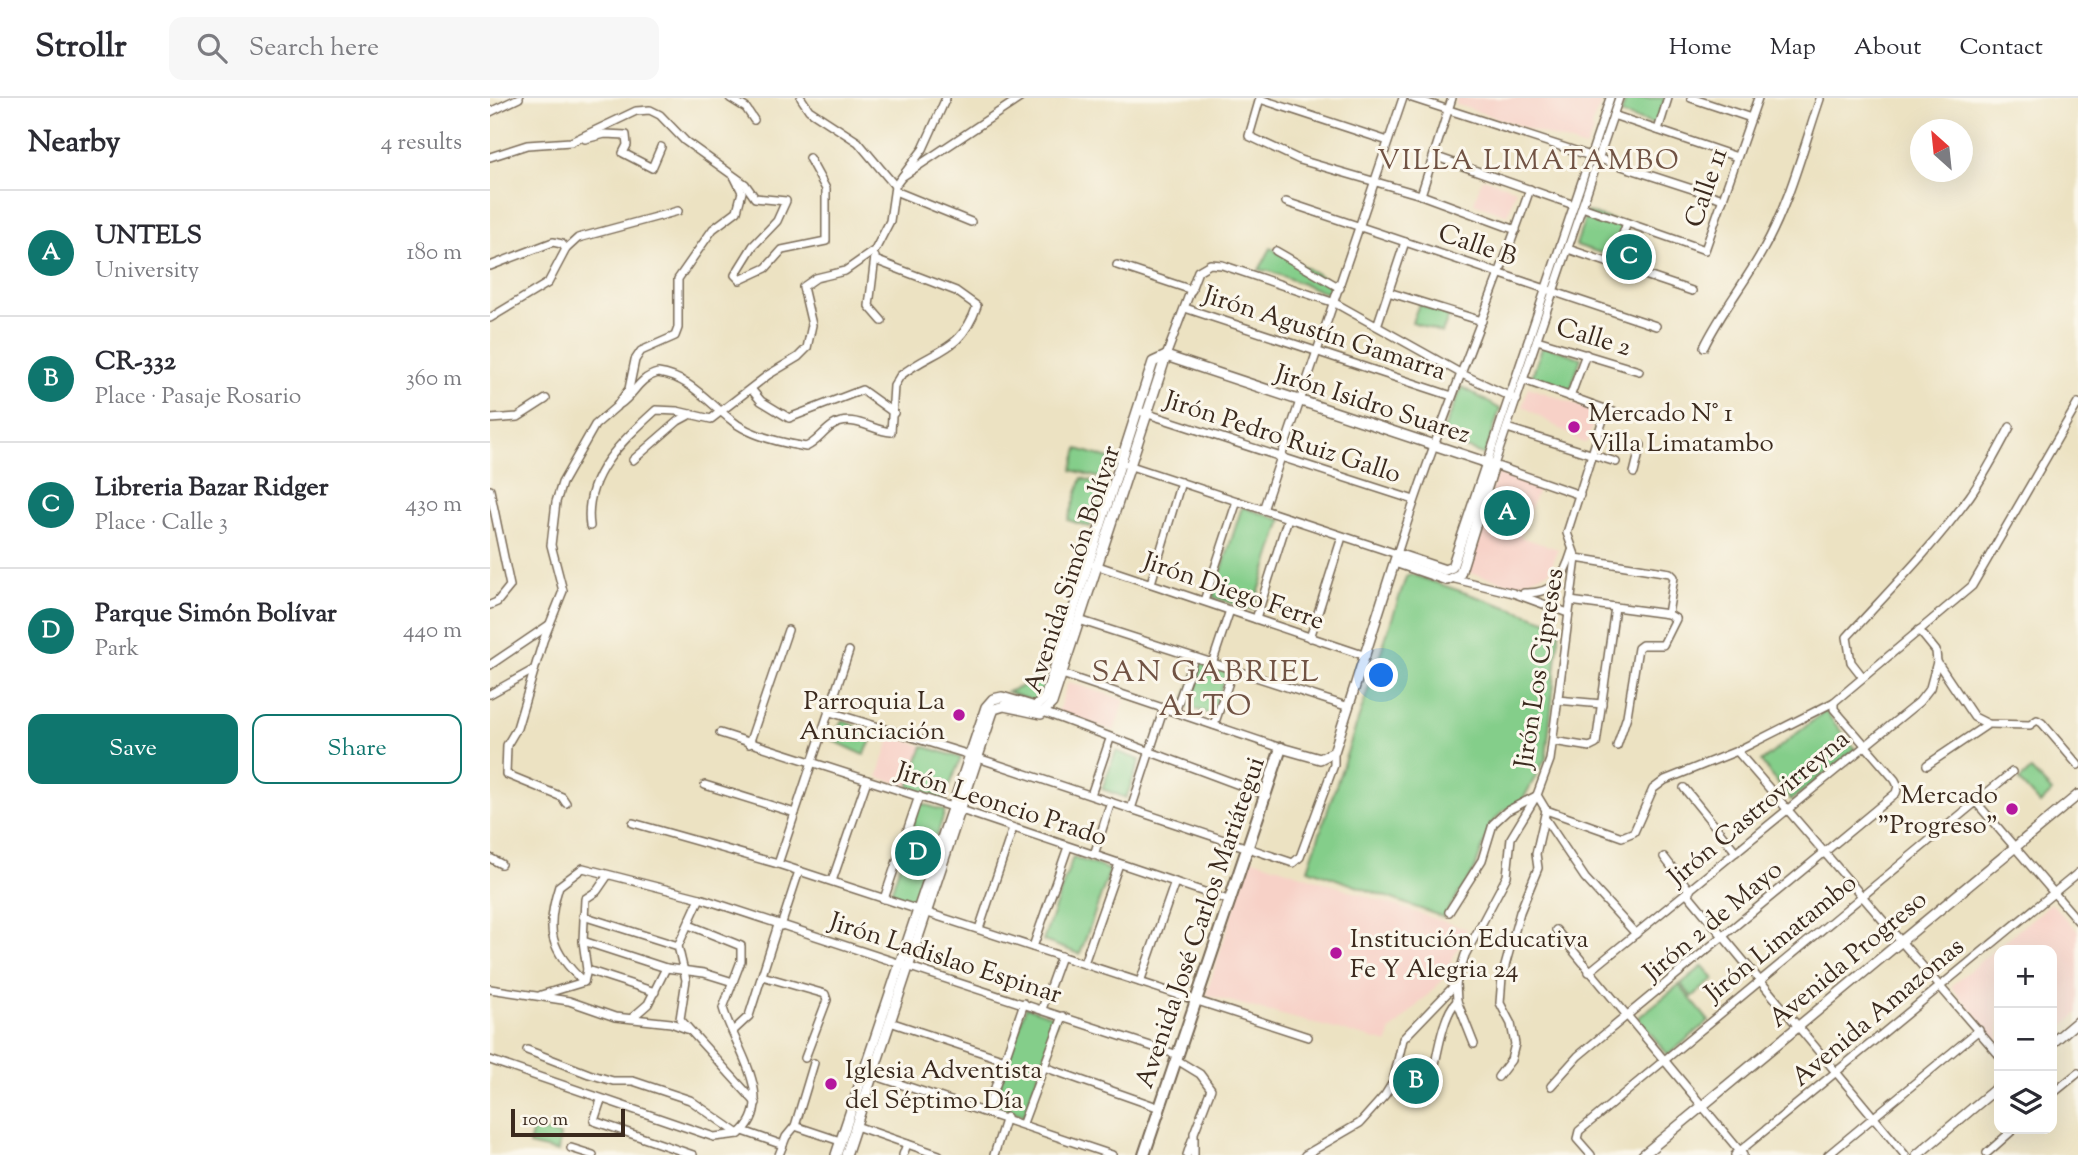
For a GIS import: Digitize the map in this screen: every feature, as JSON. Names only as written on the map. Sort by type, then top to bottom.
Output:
[{"type":"main road","name":"Avenida José Carlos Mariátegui","points":[[1144,1155],[1281,748]]},
{"type":"street","points":[[490,112],[519,98]]},
{"type":"street","points":[[730,98],[746,108],[754,120]]},
{"type":"street","points":[[801,98],[809,110],[858,142],[895,189],[971,222]]},
{"type":"street","points":[[882,321],[869,306],[875,250],[890,221],[895,189],[900,178],[923,149],[946,98]]},
{"type":"street","points":[[900,178],[1020,98]]},
{"type":"street","points":[[1388,141],[1260,98],[1249,136],[1300,160],[1421,195],[1516,230]]},
{"type":"street","points":[[1263,510],[1361,227],[1402,98]]},
{"type":"street","points":[[1412,98],[1723,199]]},
{"type":"street","points":[[1421,195],[1452,98]]},
{"type":"street","points":[[1455,579],[1460,574],[1491,464],[1594,158],[1610,98]]},
{"type":"street","points":[[1594,158],[1619,98]]},
{"type":"street","points":[[1658,130],[1668,98]]},
{"type":"street","points":[[1691,98],[1751,118]]},
{"type":"street","name":"Calle 11","points":[[1627,223],[1705,250],[1758,98]]},
{"type":"street","points":[[1704,347],[1773,230],[1820,99]]},
{"type":"street","points":[[571,142],[636,111],[650,110],[746,184],[758,200],[786,201],[777,221],[753,246],[738,270],[736,279],[740,280],[761,271],[780,251],[825,241],[826,189],[809,158]]},
{"type":"street","points":[[1613,115],[1737,157]]},
{"type":"street","points":[[490,157],[527,145],[571,142],[606,134],[621,134],[626,135],[627,145],[623,153],[652,168],[661,147]]},
{"type":"street","points":[[1434,156],[1627,223],[1612,264]]},
{"type":"street","points":[[616,407],[629,389],[635,360],[641,351],[675,336],[678,328],[678,279],[713,229],[737,211],[742,192],[735,178]]},
{"type":"street","points":[[830,712],[974,756],[1248,849],[1293,863],[1297,861],[1331,775],[1334,752],[1432,445],[1501,274],[1530,189]]},
{"type":"street","name":"Calle B","points":[[1286,202],[1656,326]]},
{"type":"street","points":[[1396,558],[1449,569],[1507,428],[1513,399],[1524,380],[1538,340],[1550,291],[1568,249],[1578,206]]},
{"type":"street","points":[[490,318],[548,283],[566,249],[578,238],[678,211]]},
{"type":"street","points":[[490,266],[553,242],[562,244],[566,249]]},
{"type":"street","points":[[1377,326],[1405,242]]},
{"type":"street","points":[[1568,249],[1692,291]]},
{"type":"street","points":[[590,526],[589,496],[618,444],[656,411],[711,419],[798,357],[807,348],[813,325],[803,287],[807,282],[845,271],[875,250]]},
{"type":"street","points":[[1276,251],[1340,288]]},
{"type":"street","points":[[566,803],[562,797],[506,774],[507,745],[517,728],[533,670],[563,591],[551,545],[559,494],[595,425],[630,397],[638,383],[658,373],[687,383],[722,410],[730,420],[778,442],[806,447],[836,424],[866,423],[891,432],[894,386],[900,376],[959,340],[968,330],[977,306],[954,290],[875,260]]},
{"type":"street","points":[[1117,265],[1192,290]]},
{"type":"street","name":"Avenida Simón Bolívar","points":[[846,1155],[856,1126],[868,1073],[974,756],[994,709],[1004,706],[1038,710],[1052,704],[1058,673],[1142,412],[1203,265],[1236,268],[1335,303]]},
{"type":"street","points":[[1388,292],[1482,321]]},
{"type":"street","points":[[1335,303],[1462,374],[1513,399]]},
{"type":"street","name":"Jirón Agustín Gamarra","points":[[1185,308],[1452,396]]},
{"type":"street","name":"Calle 2","points":[[1538,340],[1639,371]]},
{"type":"street","points":[[1570,397],[1586,354]]},
{"type":"street","name":"Avenida Simón Bolívar","points":[[1142,412],[1153,362],[1166,356]]},
{"type":"street","name":"Jirón Isidro Suarez","points":[[1166,356],[1580,495]]},
{"type":"street","points":[[1524,380],[1619,414]]},
{"type":"street","points":[[751,390],[761,401],[789,418],[862,390],[894,413]]},
{"type":"street","points":[[490,419],[518,416],[546,400]]},
{"type":"street","points":[[1498,1077],[1511,1060],[1515,1044],[1511,1024],[1500,1003],[1503,977],[1520,912],[1538,868],[1536,854],[1546,820],[1546,810],[1622,837],[1629,835],[1639,824],[1653,789],[1665,780],[1737,751],[1833,702],[1978,578],[2078,403]]},
{"type":"street","name":"Jirón Los Cipreses","points":[[1546,810],[1537,795],[1550,760],[1570,601],[1574,554],[1567,533],[1606,410]]},
{"type":"street","name":"Jirón Pedro Ruiz Gallo","points":[[1142,412],[1414,500]]},
{"type":"street","points":[[633,460],[678,421],[691,414]]},
{"type":"street","points":[[1863,676],[1851,662],[1847,637],[1907,575],[1962,507],[2011,427]]},
{"type":"street","points":[[1507,428],[1616,462]]},
{"type":"street","points":[[1634,472],[1641,445]]},
{"type":"street","points":[[1125,464],[1342,537],[1447,580],[1455,579],[1513,593],[1568,613]]},
{"type":"street","points":[[1151,583],[1181,482]]},
{"type":"street","points":[[490,490],[510,586],[497,602],[490,605]]},
{"type":"street","points":[[1204,601],[1237,501]]},
{"type":"street","points":[[1256,619],[1288,519]]},
{"type":"street","points":[[1310,638],[1342,537]]},
{"type":"street","points":[[1513,593],[1541,592],[1558,583],[1574,554],[1670,573],[1674,577],[1668,614]]},
{"type":"street","name":"Avenida Simón Bolívar","points":[[1058,673],[1079,620],[1093,564]]},
{"type":"street","name":"Jirón Diego Ferre","points":[[1093,564],[1366,656]]},
{"type":"street","points":[[1570,601],[1668,614],[1676,619],[1663,645],[1642,645],[1638,648],[1627,716],[1617,746]]},
{"type":"street","points":[[1553,741],[1590,747],[1595,744],[1615,607]]},
{"type":"street","points":[[1213,664],[1230,610]]},
{"type":"street","points":[[1079,620],[1349,708]]},
{"type":"street","points":[[490,665],[550,625]]},
{"type":"street","points":[[749,744],[788,630]]},
{"type":"street","points":[[1919,630],[1936,651],[1937,662],[1974,717],[1988,724],[2030,725],[2037,720],[2078,765]]},
{"type":"street","points":[[778,864],[849,651]]},
{"type":"street","points":[[1175,712],[1194,658]]},
{"type":"street","name":"Jirón Castrovirreyna","points":[[1589,972],[1919,702],[1930,688],[1937,662]]},
{"type":"street","points":[[490,694],[533,670]]},
{"type":"street","points":[[1214,726],[1233,670]]},
{"type":"street","points":[[1058,673],[1281,748]]},
{"type":"street","points":[[1557,700],[1602,704]]},
{"type":"street","points":[[1833,702],[1834,709],[1866,746]]},
{"type":"street","points":[[1131,809],[1164,708]]},
{"type":"street","points":[[1038,710],[1111,740],[1266,795]]},
{"type":"street","points":[[1927,765],[1988,724]]},
{"type":"street","name":"Jirón Leoncio Prado","points":[[720,733],[957,808],[1231,901]]},
{"type":"street","points":[[1091,795],[1111,740]]},
{"type":"street","name":"Jirón 2 de Mayo","points":[[1551,1086],[1578,1056],[1724,938],[1896,793],[1899,786],[1866,746]]},
{"type":"street","name":"Avenida José Carlos Mariátegui","points":[[1281,748],[1320,760],[1334,752]]},
{"type":"street","points":[[1737,751],[1827,852],[1994,1049]]},
{"type":"street","name":"Jirón Limatambo","points":[[1591,1155],[1577,1135],[1663,1059],[2012,772]]},
{"type":"street","points":[[831,881],[867,780]]},
{"type":"street","points":[[705,785],[795,813]]},
{"type":"street","points":[[1684,788],[1736,852]]},
{"type":"street","points":[[1448,912],[1477,870],[1493,824],[1507,811],[1537,795]]},
{"type":"street","points":[[1474,1044],[1457,1001],[1456,984],[1465,955],[1507,876],[1511,838],[1537,795]]},
{"type":"street","name":"Avenida Progreso","points":[[1643,1155],[2078,795]]},
{"type":"street","points":[[884,898],[919,796]]},
{"type":"street","points":[[1094,855],[1111,802]]},
{"type":"street","points":[[1976,802],[2078,921]]},
{"type":"street","points":[[1546,820],[1585,878],[1636,934]]},
{"type":"street","points":[[633,823],[778,864],[1308,1037]]},
{"type":"street","points":[[979,929],[1013,828]]},
{"type":"street","points":[[1033,947],[1068,847]]},
{"type":"street","points":[[1664,857],[1724,938],[1905,1155]]},
{"type":"street","points":[[490,858],[501,864]]},
{"type":"street","points":[[1084,964],[1119,863]]},
{"type":"street","name":"Jirón Ladislao Espinar","points":[[584,982],[565,965],[555,947],[551,928],[553,905],[559,886],[583,868],[640,880],[701,898],[779,926],[1063,1016],[1177,1058],[1200,1074],[1211,1089],[1194,1133]]},
{"type":"street","points":[[733,1031],[749,1016],[799,871]]},
{"type":"street","name":"Avenida Amazonas","points":[[1739,1154],[2078,873]]},
{"type":"street","points":[[490,989],[519,996],[536,995],[584,982],[587,970],[583,942],[585,899],[597,891],[608,875]]},
{"type":"street","points":[[1140,982],[1175,882]]},
{"type":"street","points":[[701,898],[678,946],[686,970],[680,1018],[756,1103]]},
{"type":"street","points":[[583,916],[678,946]]},
{"type":"street","points":[[490,1060],[714,1137],[741,1133],[754,1116],[756,1103],[747,1064],[723,1008],[741,961],[741,946],[689,925]]},
{"type":"street","points":[[1556,930],[1739,1154]]},
{"type":"street","points":[[583,942],[666,968],[686,970],[733,982]]},
{"type":"street","points":[[1042,1009],[1061,956]]},
{"type":"street","name":"Avenida Simón Bolívar","points":[[836,1155],[890,1022],[904,965]]},
{"type":"street","points":[[633,1017],[642,1011],[655,992],[666,968]]},
{"type":"street","points":[[587,970],[655,992]]},
{"type":"street","points":[[762,976],[825,994],[827,1000],[805,1058]]},
{"type":"street","points":[[1306,1155],[1360,1123],[1376,1109],[1394,1082],[1403,1039],[1456,984]]},
{"type":"street","points":[[536,995],[569,1000],[615,1017],[633,1017],[688,1029]]},
{"type":"street","points":[[1431,1082],[1447,1011],[1457,1001]]},
{"type":"street","points":[[988,1111],[1024,1003]]},
{"type":"street","points":[[1023,1123],[1063,1016]]},
{"type":"street","points":[[2057,1039],[2078,1021]]},
{"type":"street","points":[[890,1022],[1005,1060]]},
{"type":"street","points":[[1828,1155],[1979,1030]]},
{"type":"street","points":[[527,1050],[589,1074],[613,1081],[633,1081],[690,1100],[741,1133],[783,1145]]},
{"type":"street","points":[[779,1155],[795,1126],[814,1063]]},
{"type":"street","points":[[1044,1068],[1160,1108]]},
{"type":"street","points":[[868,1073],[1006,1117],[1112,1155]]},
{"type":"street","points":[[2057,1090],[2078,1073]]},
{"type":"street","points":[[1917,1155],[1994,1090]]},
{"type":"street","points":[[601,1100],[594,1121],[693,1155]]},
{"type":"street","points":[[994,1155],[1006,1117]]},
{"type":"street","points":[[795,1126],[840,1141]]},
{"type":"street","points":[[856,1126],[939,1155]]},
{"type":"street","points":[[1187,1155],[1194,1133]]},
{"type":"street","points":[[1194,1133],[1194,1155]]},
{"type":"street","points":[[1987,1153],[2008,1134]]},
{"type":"street","points":[[904,1155],[907,1144]]},
{"type":"street","points":[[571,1148],[593,1155]]},
{"type":"shaded area","points":[[1457,98],[1603,98],[1591,126],[1594,131],[1585,148],[1455,104]]},
{"type":"shaded area","points":[[1482,178],[1516,189],[1508,215],[1474,203]]},
{"type":"shaded area","name":"Mercado N° 1 Villa Limatambo","points":[[1528,387],[1597,412],[1587,442],[1583,443],[1523,406]]},
{"type":"shaded area","points":[[1497,473],[1538,489],[1520,537],[1558,549],[1550,571],[1516,585],[1466,572]]},
{"type":"shaded area","points":[[1068,682],[1125,700],[1114,731],[1058,712]]},
{"type":"shaded area","points":[[891,736],[923,746],[909,787],[878,777]]},
{"type":"shaded area","name":"Institución Educativa Fe Y Alegria 24","points":[[1250,858],[1467,929],[1442,981],[1390,1032],[1388,1043],[1206,995]]},
{"type":"shaded area","points":[[2051,903],[2078,931],[2078,1013],[2057,1032],[2057,945],[2000,945]]},
{"type":"shaded area","points":[[1994,950],[1994,1038],[1951,986]]},
{"type":"green space","points":[[1626,98],[1665,98],[1656,125],[1621,114]]},
{"type":"green space","points":[[1587,212],[1624,224],[1613,257],[1576,245]]},
{"type":"green space","points":[[1271,248],[1333,283],[1334,292],[1329,294],[1269,271],[1259,270]]},
{"type":"green space","points":[[1419,304],[1449,316],[1442,333],[1412,322]]},
{"type":"green space","points":[[1543,345],[1581,358],[1570,391],[1531,379]]},
{"type":"green space","points":[[1462,387],[1500,409],[1485,455],[1440,439]]},
{"type":"green space","points":[[1078,449],[1113,460],[1107,480],[1072,470]]},
{"type":"green space","points":[[1082,478],[1103,485],[1090,527],[1068,520]]},
{"type":"green space","points":[[1242,507],[1282,520],[1253,610],[1213,597]]},
{"type":"green space","points":[[1410,574],[1560,625],[1546,758],[1522,801],[1504,810],[1491,824],[1474,871],[1443,917],[1308,869],[1406,577]]},
{"type":"green space","points":[[1198,662],[1227,672],[1212,715],[1183,705]]},
{"type":"green space","points":[[1044,671],[1047,673],[1036,702],[1007,692],[1028,684]]},
{"type":"green space","points":[[1825,711],[1855,749],[1791,800],[1761,762]]},
{"type":"green space","points":[[842,720],[874,735],[864,755],[832,740]]},
{"type":"green space","points":[[923,746],[961,758],[944,800],[909,787]]},
{"type":"green space","points":[[1116,751],[1140,760],[1126,798],[1102,789]]},
{"type":"green space","points":[[2031,770],[2052,792],[2040,804],[2019,781]]},
{"type":"green space","points":[[920,803],[945,811],[915,903],[890,895]]},
{"type":"green space","points":[[1073,857],[1110,870],[1080,954],[1043,941]]},
{"type":"green space","points":[[1703,966],[1714,979],[1692,997],[1681,984]]},
{"type":"green space","points":[[1679,985],[1709,1021],[1668,1055],[1638,1018]]},
{"type":"green space","points":[[1026,1007],[1058,1018],[1024,1115],[993,1105]]},
{"type":"green space","points":[[533,1129],[560,1135],[558,1152],[529,1145]]},
{"type":"place","name":"Libreria Bazar Ridger","points":[[1629,257]]},
{"type":"place","name":"Mercado N° 1 Villa Limatambo","points":[[1574,427]]},
{"type":"place","name":"UNTELS","points":[[1507,513]]},
{"type":"place","name":"Parroquia La Anunciación","points":[[959,715]]},
{"type":"place","name":"Mercado \"Progreso\"","points":[[2012,809]]},
{"type":"place","name":"Parque Simón Bolívar","points":[[918,853]]},
{"type":"place","name":"Institución Educativa Fe Y Alegria 24","points":[[1336,953]]},
{"type":"place","name":"CR-332","points":[[1416,1081]]},
{"type":"place","name":"Iglesia Adventista del Séptimo Día","points":[[831,1084]]},
{"type":"district","name":"VILLA LIMATAMBO","points":[[1529,159]]},
{"type":"district","name":"SAN GABRIEL ALTO","points":[[1206,688]]}]
